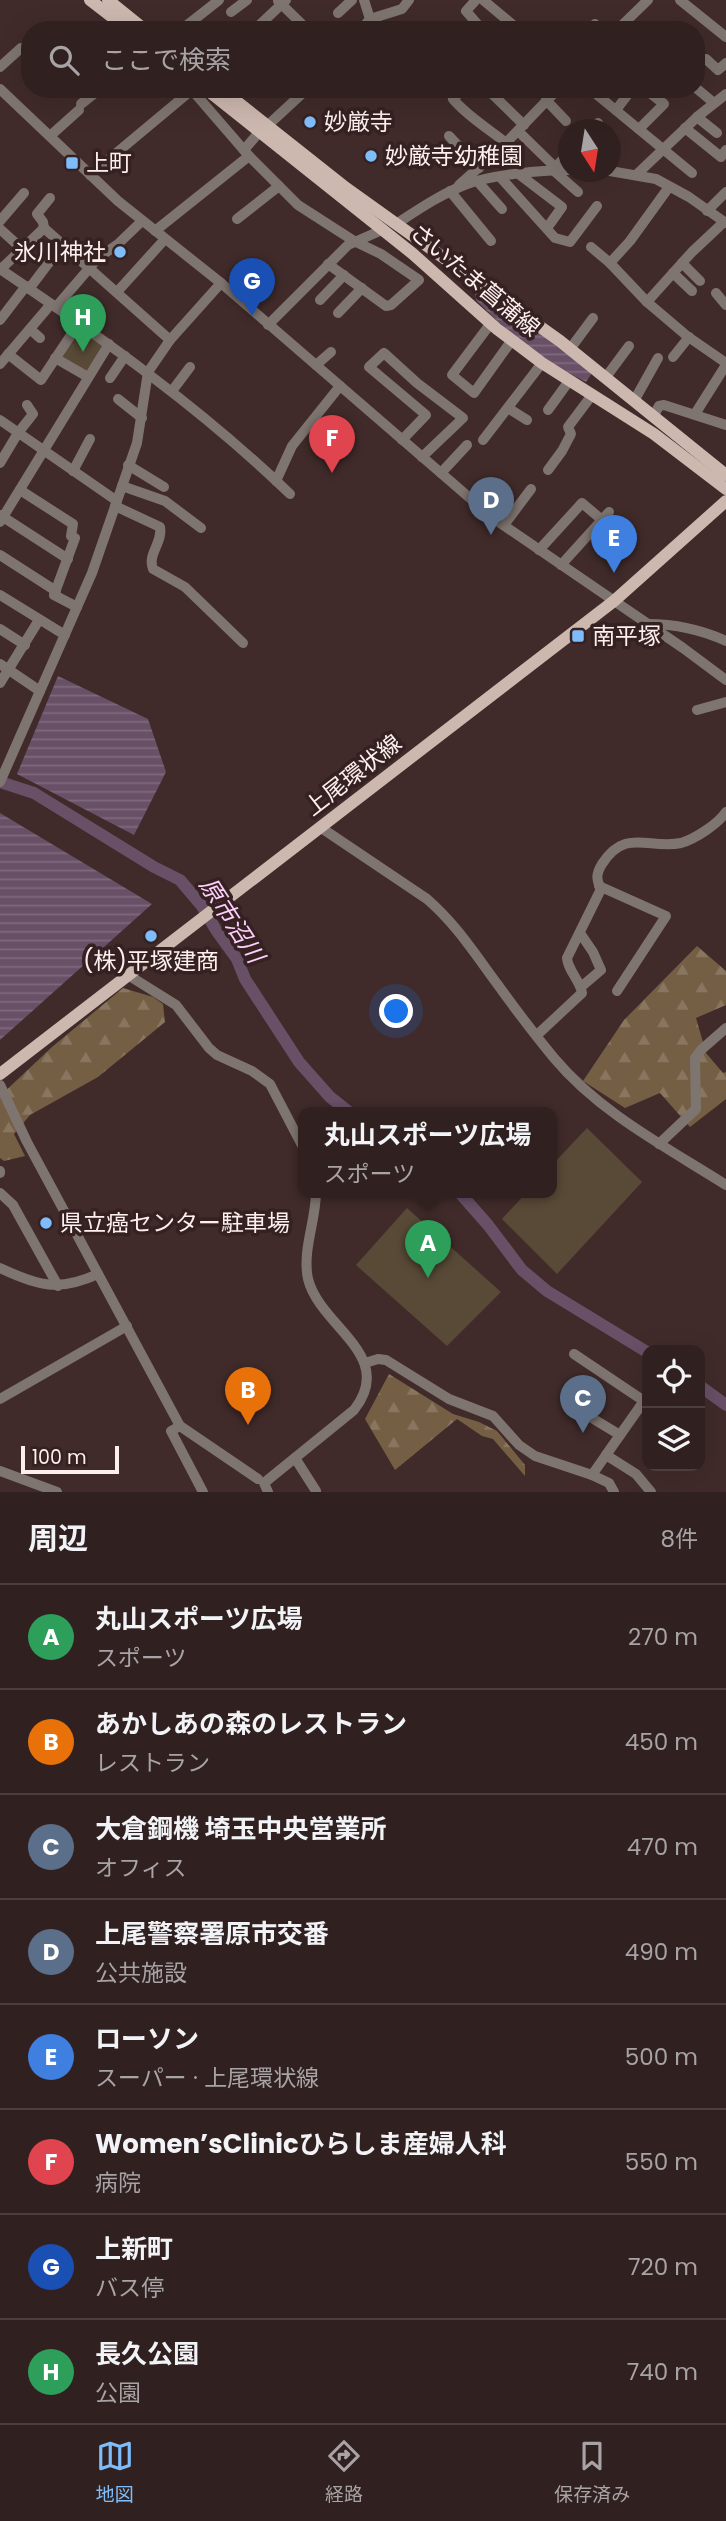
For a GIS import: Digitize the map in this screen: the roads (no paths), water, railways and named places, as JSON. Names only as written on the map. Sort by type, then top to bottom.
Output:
[{"type":"main road","points":[[90,0],[117,21]]},
{"type":"main road","points":[[108,0],[134,21]]},
{"type":"main road","name":"さいたま菖蒲線","points":[[219,98],[570,349],[726,475]]},
{"type":"main road","name":"さいたま菖蒲線","points":[[233,98],[264,128],[512,340],[541,363],[675,449],[726,489]]},
{"type":"main road","points":[[470,305],[468,295],[471,289],[483,285]]},
{"type":"main road","points":[[588,393],[597,389],[602,375]]},
{"type":"main road","name":"上尾環状線","points":[[0,1074],[614,601],[726,501]]},
{"type":"street","points":[[192,21],[219,0]]},
{"type":"street","points":[[231,12],[247,0]]},
{"type":"street","points":[[338,13],[352,0]]},
{"type":"street","points":[[364,0],[370,19],[402,9],[409,0]]},
{"type":"street","points":[[475,0],[466,11],[475,21]]},
{"type":"street","points":[[484,0],[508,21]]},
{"type":"street","points":[[626,21],[648,0]]},
{"type":"street","points":[[680,0],[726,37]]},
{"type":"street","points":[[263,21],[282,1],[300,21]]},
{"type":"street","points":[[0,67],[21,49]]},
{"type":"street","points":[[706,58],[718,70],[726,63]]},
{"type":"street","points":[[705,91],[722,98]]},
{"type":"street","points":[[1,93],[142,221],[221,284],[504,526],[726,680]]},
{"type":"street","points":[[50,136],[90,98]]},
{"type":"street","points":[[90,175],[182,98]]},
{"type":"street","points":[[199,98],[247,153],[298,205],[419,280],[391,305],[386,306],[328,264]]},
{"type":"street","points":[[155,231],[247,153],[264,128],[297,98]]},
{"type":"street","points":[[454,98],[467,115],[485,125],[506,143]]},
{"type":"street","points":[[496,98],[554,169],[578,192]]},
{"type":"street","points":[[396,224],[452,191],[506,143],[547,98]]},
{"type":"street","points":[[554,98],[565,119]]},
{"type":"street","points":[[601,98],[692,173]]},
{"type":"street","points":[[616,110],[625,98]]},
{"type":"street","points":[[639,129],[664,104],[656,98]]},
{"type":"street","points":[[637,174],[697,117],[722,98]]},
{"type":"street","points":[[697,117],[717,133]]},
{"type":"street","points":[[685,128],[720,157],[726,150]]},
{"type":"street","points":[[449,136],[478,168]]},
{"type":"street","points":[[554,169],[558,165]]},
{"type":"street","points":[[452,191],[478,182],[558,169]]},
{"type":"street","points":[[621,172],[656,179],[690,197],[725,224],[682,263],[647,302]]},
{"type":"street","points":[[520,175],[562,207],[547,228]]},
{"type":"street","points":[[501,178],[555,238],[570,242],[597,206]]},
{"type":"street","points":[[478,182],[502,209]]},
{"type":"street","points":[[237,219],[278,186]]},
{"type":"street","points":[[610,263],[630,241],[669,187]]},
{"type":"street","points":[[452,191],[491,241]]},
{"type":"street","points":[[707,211],[726,192]]},
{"type":"street","points":[[0,221],[24,193]]},
{"type":"street","points":[[50,198],[37,214],[44,228],[170,340]]},
{"type":"street","points":[[0,364],[98,258],[118,244],[142,221]]},
{"type":"street","points":[[44,228],[0,270],[148,372],[290,494]]},
{"type":"street","points":[[0,229],[22,249]]},
{"type":"street","points":[[268,325],[354,241],[382,230]]},
{"type":"street","points":[[117,292],[165,239]]},
{"type":"street","points":[[0,320],[63,244]]},
{"type":"street","points":[[591,247],[647,302],[726,364],[695,414]]},
{"type":"street","points":[[682,263],[700,281]]},
{"type":"street","points":[[673,273],[692,291]]},
{"type":"street","points":[[320,300],[344,275]]},
{"type":"street","points":[[0,782],[77,607],[116,503],[137,443],[148,372],[170,340],[221,284]]},
{"type":"street","points":[[338,313],[362,288]]},
{"type":"street","points":[[716,293],[726,305]]},
{"type":"street","points":[[570,349],[593,318]]},
{"type":"street","points":[[8,354],[41,380],[79,323]]},
{"type":"street","points":[[491,323],[452,375],[474,393],[512,340]]},
{"type":"street","points":[[30,329],[40,338]]},
{"type":"street","points":[[673,357],[689,337]]},
{"type":"street","points":[[68,559],[1,518],[109,344]]},
{"type":"street","points":[[602,375],[629,346]]},
{"type":"street","points":[[316,365],[331,352]]},
{"type":"street","points":[[402,439],[426,415],[369,367],[384,353],[417,383],[463,418],[422,457]]},
{"type":"street","points":[[110,378],[125,356]]},
{"type":"street","points":[[55,358],[88,377]]},
{"type":"street","points":[[634,401],[658,358]]},
{"type":"street","points":[[483,440],[541,363]]},
{"type":"street","points":[[172,391],[190,367]]},
{"type":"street","points":[[548,410],[569,381]]},
{"type":"street","points":[[276,481],[292,446],[340,386]]},
{"type":"street","points":[[548,470],[571,434],[568,427],[588,393]]},
{"type":"street","points":[[118,399],[142,418]]},
{"type":"street","points":[[0,463],[18,433],[33,415],[27,405]]},
{"type":"street","points":[[653,417],[659,406],[664,405],[726,425]]},
{"type":"street","points":[[508,408],[527,420]]},
{"type":"street","points":[[0,420],[116,503],[160,527],[162,536],[150,560],[152,569],[185,587],[243,643]]},
{"type":"street","points":[[73,471],[90,439]]},
{"type":"street","points":[[441,473],[467,446]]},
{"type":"street","points":[[128,465],[164,487]]},
{"type":"street","points":[[122,486],[165,501],[201,528]]},
{"type":"street","points":[[504,526],[531,489]]},
{"type":"street","points":[[20,490],[73,524],[71,536],[75,538],[54,596],[77,607]]},
{"type":"street","points":[[539,550],[582,503],[606,516],[561,565]]},
{"type":"street","points":[[0,555],[56,591]]},
{"type":"street","points":[[0,595],[65,635]]},
{"type":"street","points":[[0,684],[5,667],[25,645],[39,620]]},
{"type":"street","points":[[648,624],[709,633],[726,641]]},
{"type":"street","points":[[0,629],[25,645]]},
{"type":"street","points":[[5,667],[40,691]]},
{"type":"street","points":[[697,710],[726,702]]},
{"type":"street","points":[[581,987],[568,965],[567,958],[601,889],[596,879],[597,873],[614,849],[633,841],[681,843],[716,822],[726,812]]},
{"type":"street","points":[[320,827],[441,911],[462,934],[554,1057],[589,1094],[659,1144],[726,1185]]},
{"type":"street","points":[[599,886],[666,916],[617,991]]},
{"type":"street","points":[[537,1035],[579,997],[581,987],[601,970],[593,951],[580,933]]},
{"type":"street","points":[[128,975],[176,1005],[217,1055],[252,1071],[270,1084],[298,1138]]},
{"type":"street","points":[[659,1144],[696,1109],[695,1058],[726,1028]]},
{"type":"street","points":[[0,1085],[27,1142],[180,1426],[258,1479]]},
{"type":"street","points":[[0,1193],[13,1205],[58,1286]]},
{"type":"street","points":[[268,1492],[264,1483],[344,1419],[361,1402],[367,1382],[365,1363],[320,1303],[310,1285],[306,1264],[315,1198]]},
{"type":"street","points":[[0,1268],[29,1282],[58,1286],[78,1283],[98,1274]]},
{"type":"street","points":[[0,1399],[127,1326]]},
{"type":"street","points":[[574,1354],[644,1401],[592,1475]]},
{"type":"street","points":[[365,1363],[378,1359],[386,1360],[449,1399],[493,1416],[519,1446],[535,1456],[592,1475],[609,1483],[614,1492]]},
{"type":"street","points":[[567,1403],[620,1435]]},
{"type":"street","points":[[180,1426],[171,1431],[203,1492]]},
{"type":"street","points":[[606,1455],[636,1474],[651,1492]]},
{"type":"street","points":[[295,1458],[316,1491]]},
{"type":"street","points":[[0,1471],[57,1492]]},
{"type":"waterway","name":"原市沼川","points":[[0,782],[34,793],[154,867],[180,880],[202,906],[237,959],[245,979],[299,1062],[330,1097],[343,1107]]},
{"type":"waterway","name":"原市沼川","points":[[464,1198],[522,1270],[547,1291],[642,1349]]},
{"type":"waterway","name":"原市沼川","points":[[705,1390],[726,1405]]},
{"type":"place","name":"妙厳寺","points":[[310,122]]},
{"type":"place","name":"妙厳寺幼稚園","points":[[371,156]]},
{"type":"place","name":"上町","points":[[72,163]]},
{"type":"place","name":"氷川神社","points":[[120,252]]},
{"type":"place","name":"上新町","points":[[252,316]]},
{"type":"place","name":"長久公園","points":[[83,352]]},
{"type":"place","name":"Women’sClinicひらしま産婦人科","points":[[332,473]]},
{"type":"place","name":"上尾警察署原市交番","points":[[491,535]]},
{"type":"place","name":"ローソン","points":[[614,573]]},
{"type":"place","name":"南平塚","points":[[578,636]]},
{"type":"place","name":"(株)平塚建商","points":[[151,936]]},
{"type":"place","name":"県立癌センター駐車場","points":[[46,1223]]},
{"type":"place","name":"丸山スポーツ広場","points":[[428,1278]]},
{"type":"place","name":"あかしあの森のレストラン","points":[[248,1425]]},
{"type":"place","name":"大倉鋼機 埼玉中央営業所","points":[[583,1433]]}]
